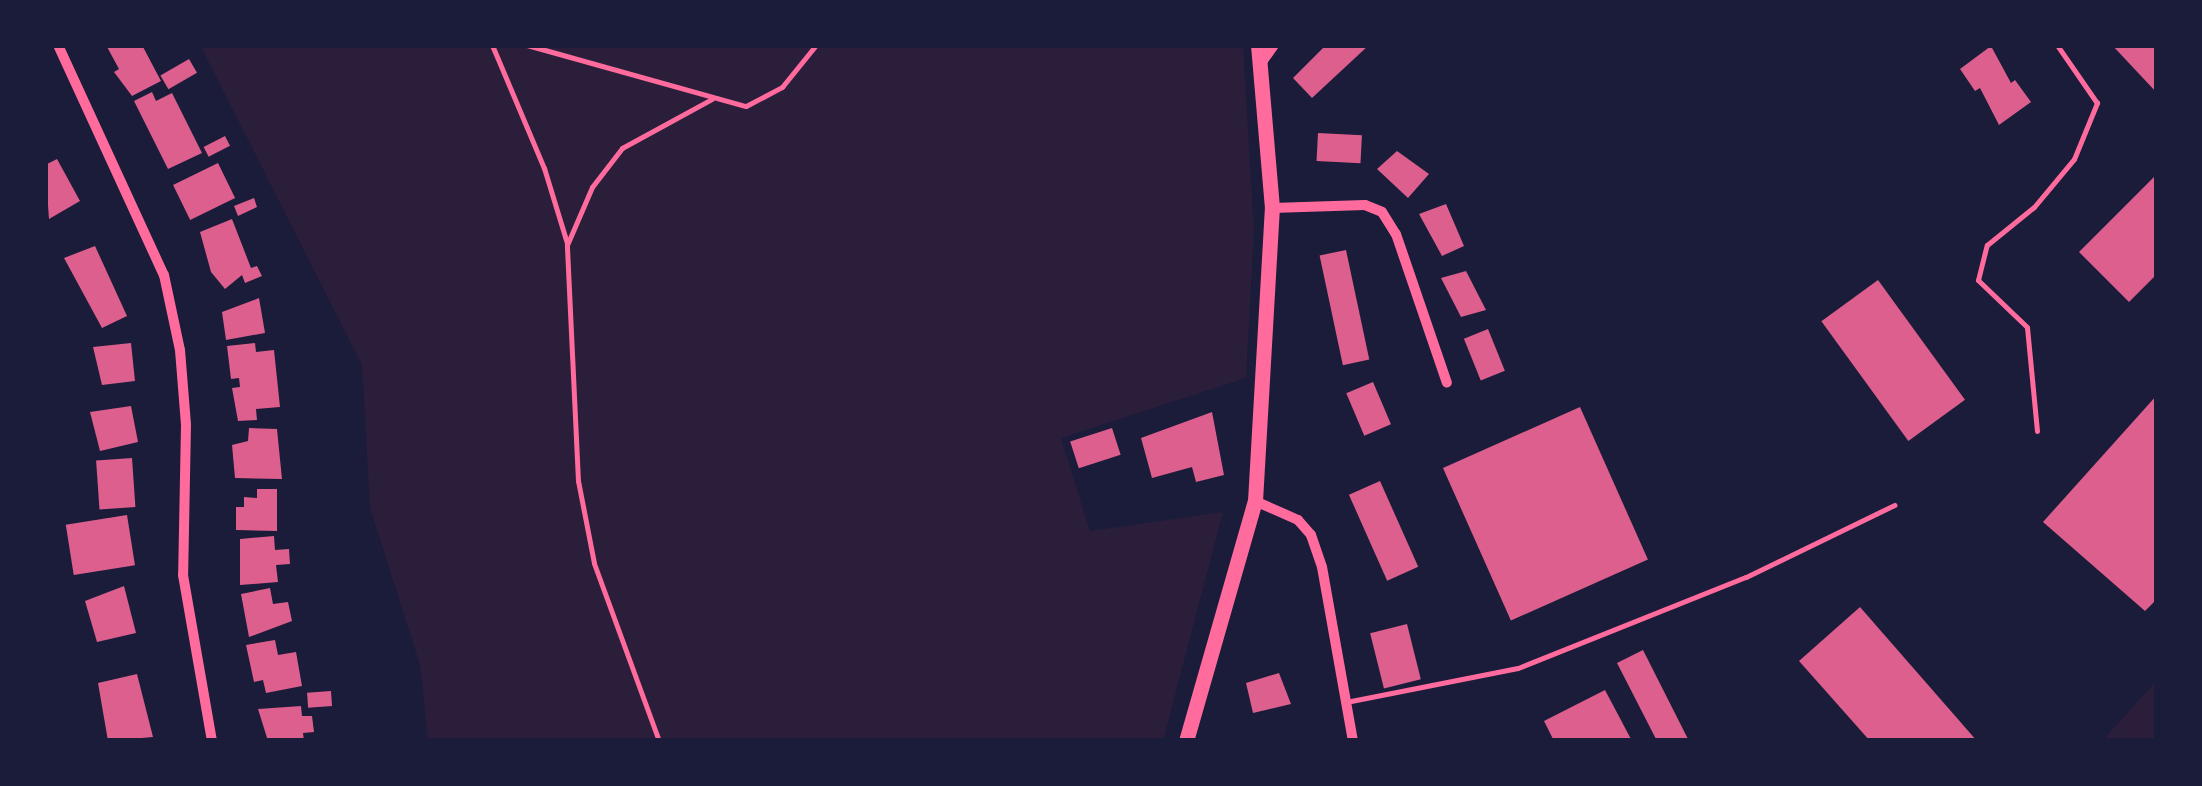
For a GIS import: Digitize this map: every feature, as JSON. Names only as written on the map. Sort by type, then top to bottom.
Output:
[{"type":"main road","points":[[1186,741],[1254,501],[1272,208],[1258,45]]},
{"type":"street","points":[[58,45],[168,294],[186,425],[183,575],[212,741]]},
{"type":"street","points":[[1259,66],[1274,45]]},
{"type":"street","points":[[1272,208],[1365,205],[1382,212],[1396,234],[1447,383]]},
{"type":"street","points":[[1254,501],[1298,520],[1311,536],[1322,567],[1343,702],[1353,741]]},
{"type":"lane","points":[[2037,431],[2026,326],[1978,280],[1988,245],[2034,206],[2074,159],[2097,103],[2057,45]]},
{"type":"lane","points":[[1343,702],[1518,668],[1746,577],[1894,505]]},
{"type":"path","points":[[492,45],[544,168],[567,245],[578,481],[594,563],[659,741]]},
{"type":"path","points":[[527,45],[746,106],[782,87],[816,45]]},
{"type":"path","points":[[567,245],[592,187],[622,148],[712,99]]},
{"type":"shaded area","points":[[200,45],[1243,45],[1254,231],[1246,378],[1061,438],[1090,531],[1223,512],[1163,741],[428,741],[420,665],[370,508],[362,365]]},
{"type":"shaded area","points":[[2157,680],[2157,741],[2102,741]]},
{"type":"building","points":[[106,45],[142,45],[161,81],[132,96],[114,72],[119,69]]},
{"type":"building","points":[[1326,45],[1369,45],[1312,98],[1293,78]]},
{"type":"building","points":[[2112,45],[2157,45],[2157,93]]},
{"type":"building","points":[[1991,46],[2011,83],[2015,80],[2031,102],[1999,125],[1980,88],[1975,91],[1960,69]]},
{"type":"building","points":[[189,59],[197,73],[168,89],[160,76]]},
{"type":"building","points":[[152,92],[156,101],[172,93],[202,153],[168,169],[134,101]]},
{"type":"building","points":[[1318,133],[1362,135],[1360,163],[1317,161]]},
{"type":"building","points":[[225,136],[230,146],[209,157],[204,147]]},
{"type":"building","points":[[1397,151],[1429,174],[1408,198],[1377,169]]},
{"type":"building","points":[[57,159],[80,201],[49,219],[45,165]]},
{"type":"building","points":[[218,163],[235,198],[190,220],[173,185]]},
{"type":"building","points":[[2157,174],[2157,274],[2129,302],[2079,252]]},
{"type":"building","points":[[254,198],[257,207],[238,216],[234,206]]},
{"type":"building","points":[[1446,204],[1464,246],[1442,256],[1419,214]]},
{"type":"building","points":[[232,219],[251,268],[257,266],[262,276],[245,283],[242,275],[225,289],[211,272],[200,232]]},
{"type":"building","points":[[95,246],[127,316],[102,328],[64,258]]},
{"type":"building","points":[[1346,250],[1369,360],[1343,365],[1320,256]]},
{"type":"building","points":[[1466,271],[1486,310],[1461,317],[1441,278]]},
{"type":"building","points":[[1878,280],[1965,400],[1908,441],[1821,321]]},
{"type":"building","points":[[259,298],[265,333],[226,340],[222,312]]},
{"type":"building","points":[[1488,329],[1505,371],[1481,380],[1464,339]]},
{"type":"building","points":[[131,343],[135,381],[102,385],[93,347]]},
{"type":"building","points":[[255,343],[256,352],[274,350],[280,407],[256,409],[257,420],[238,421],[232,388],[240,387],[239,378],[231,379],[227,346]]},
{"type":"building","points":[[1373,382],[1391,424],[1364,436],[1346,393]]},
{"type":"building","points":[[2157,395],[2157,599],[2145,611],[2043,522]]},
{"type":"building","points":[[131,406],[138,442],[100,451],[90,412]]},
{"type":"building","points":[[1580,407],[1648,560],[1511,621],[1443,468]]},
{"type":"building","points":[[1212,412],[1224,475],[1196,482],[1192,467],[1152,478],[1141,438]]},
{"type":"building","points":[[249,428],[277,429],[282,479],[235,478],[232,445],[248,441]]},
{"type":"building","points":[[1112,428],[1121,455],[1079,468],[1070,442]]},
{"type":"building","points":[[132,458],[135,507],[100,509],[96,461]]},
{"type":"building","points":[[1380,481],[1418,567],[1387,581],[1349,495]]},
{"type":"building","points":[[257,489],[277,489],[277,531],[236,530],[236,507],[244,507],[244,497],[257,498]]},
{"type":"building","points":[[127,515],[135,565],[74,575],[66,525]]},
{"type":"building","points":[[274,536],[275,550],[289,549],[290,564],[276,565],[278,582],[240,585],[240,539]]},
{"type":"building","points":[[124,586],[136,633],[97,642],[85,601]]},
{"type":"building","points":[[270,588],[273,604],[288,602],[292,621],[249,637],[241,594]]},
{"type":"building","points":[[1860,607],[1977,741],[1870,741],[1799,661]]},
{"type":"building","points":[[1407,624],[1421,679],[1384,688],[1370,633]]},
{"type":"building","points":[[275,640],[278,655],[296,652],[302,686],[266,693],[263,680],[254,682],[246,645]]},
{"type":"building","points":[[1643,650],[1689,741],[1657,741],[1617,663]]},
{"type":"building","points":[[1279,673],[1291,704],[1253,713],[1246,683]]},
{"type":"building","points":[[137,674],[153,737],[108,741],[98,683]]},
{"type":"building","points":[[1605,690],[1632,741],[1554,741],[1544,721]]},
{"type":"building","points":[[331,691],[332,706],[308,708],[307,693]]},
{"type":"building","points":[[301,706],[302,716],[312,716],[314,732],[303,733],[304,741],[268,741],[258,709]]}]
